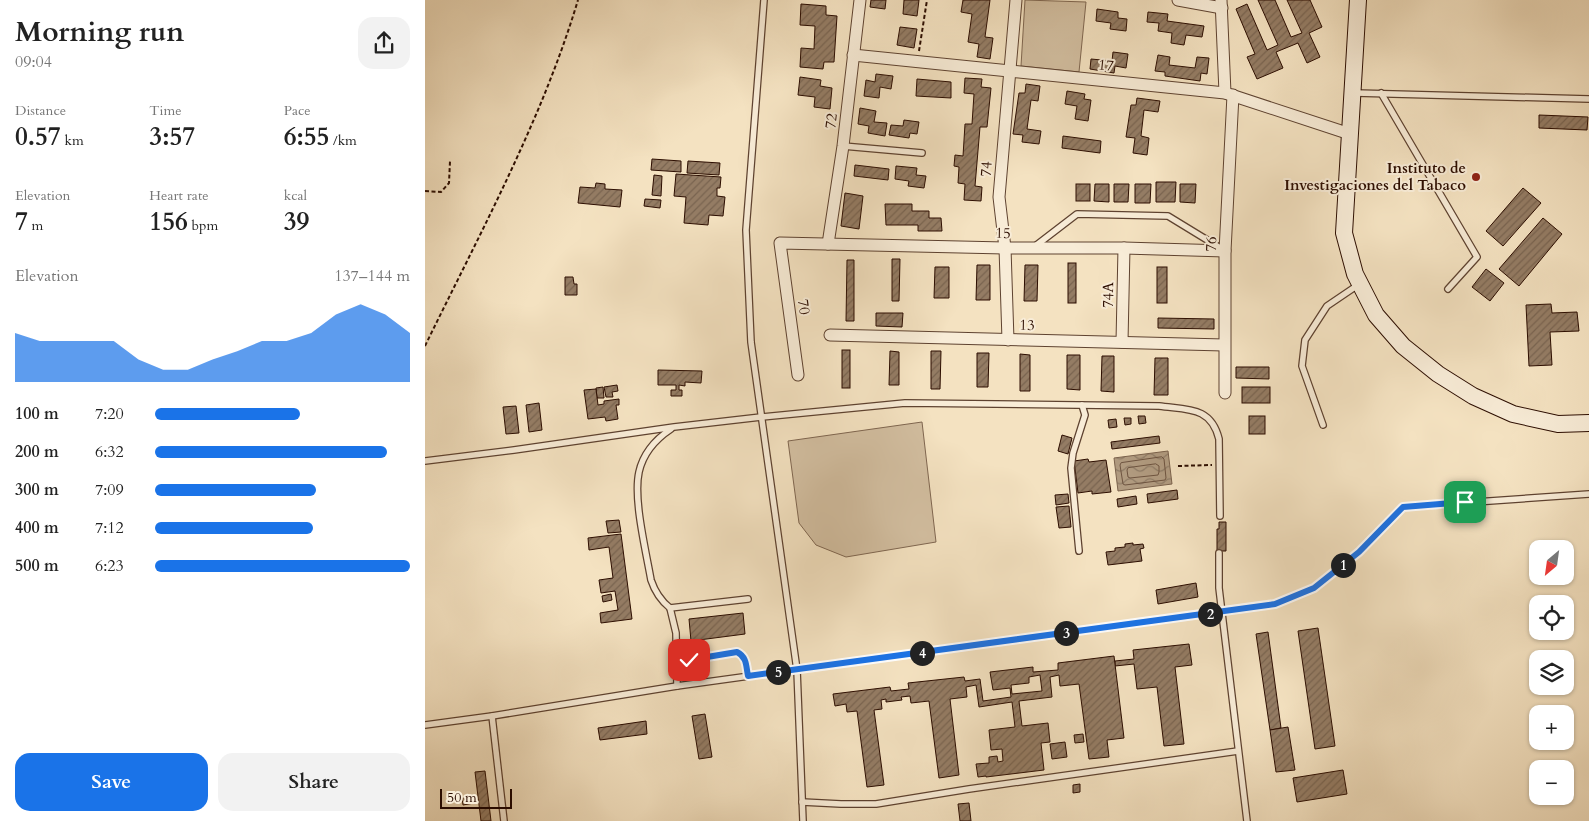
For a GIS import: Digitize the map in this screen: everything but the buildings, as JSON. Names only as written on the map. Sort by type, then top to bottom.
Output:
[{"type":"street","name":"72","points":[[828,244],[843,146],[859,0]]},
{"type":"street","name":"74","points":[[1008,340],[1005,248],[999,197],[1016,0]]},
{"type":"street","points":[[1178,0],[1222,4]]},
{"type":"street","points":[[1358,0],[1344,233],[1355,274],[1376,315],[1403,346],[1438,374],[1473,396],[1513,414],[1558,424],[1589,423]]},
{"type":"street","name":"76","points":[[1222,4],[1229,94],[1225,251],[1225,393]]},
{"type":"street","name":"17","points":[[853,55],[1229,94],[1350,134]]},
{"type":"street","name":"15","points":[[780,243],[1225,251]]},
{"type":"street","name":"70","points":[[780,243],[798,375]]},
{"type":"street","name":"74A","points":[[1122,342],[1124,248]]},
{"type":"street","name":"13","points":[[830,335],[1224,344]]},
{"type":"lane","points":[[764,0],[746,230],[751,342],[797,670],[803,821]]},
{"type":"lane","points":[[1353,92],[1589,100]]},
{"type":"lane","points":[[1381,93],[1477,257],[1448,290]]},
{"type":"lane","points":[[843,146],[922,153]]},
{"type":"lane","points":[[1033,248],[1077,214],[1169,216],[1225,251]]},
{"type":"lane","points":[[1323,425],[1302,366],[1305,340],[1327,306],[1360,284]]},
{"type":"lane","points":[[425,461],[674,427],[905,403],[1159,406],[1198,411],[1212,420],[1217,428],[1219,439],[1220,516]]},
{"type":"lane","points":[[1079,551],[1071,468],[1073,453],[1085,415],[1082,405]]},
{"type":"lane","points":[[674,427],[660,436],[645,455],[639,472],[638,501],[651,580],[656,593],[670,608],[676,633],[677,686]]},
{"type":"lane","points":[[425,725],[677,686],[1275,604],[1314,588],[1359,552],[1403,507],[1589,494]]},
{"type":"lane","points":[[1219,553],[1219,588],[1247,821]]},
{"type":"lane","points":[[670,608],[748,599]]},
{"type":"lane","points":[[677,664],[689,660],[737,652],[745,658],[748,676]]},
{"type":"lane","points":[[492,716],[504,821]]},
{"type":"lane","points":[[802,802],[877,804],[969,789],[1238,752]]},
{"type":"path","points":[[425,346],[541,103],[566,41],[579,0]]},
{"type":"path","points":[[918,61],[927,0]]},
{"type":"path","points":[[425,191],[441,192],[449,184],[450,161]]},
{"type":"path","points":[[1178,466],[1219,464]]},
{"type":"shaded area","points":[[1025,0],[1086,2],[1079,72],[1021,66]]},
{"type":"shaded area","points":[[922,422],[936,542],[846,557],[816,545],[799,523],[788,441]]},
{"type":"water","points":[[1168,451],[1172,484],[1118,491],[1114,458]]},
{"type":"place","name":"Instituto de Investigaciones del Tabaco","points":[[1476,177]]},
{"type":"route","points":[[689,660],[737,652],[745,658],[748,676],[1275,604],[1314,588],[1359,552],[1403,507],[1465,502]]}]
